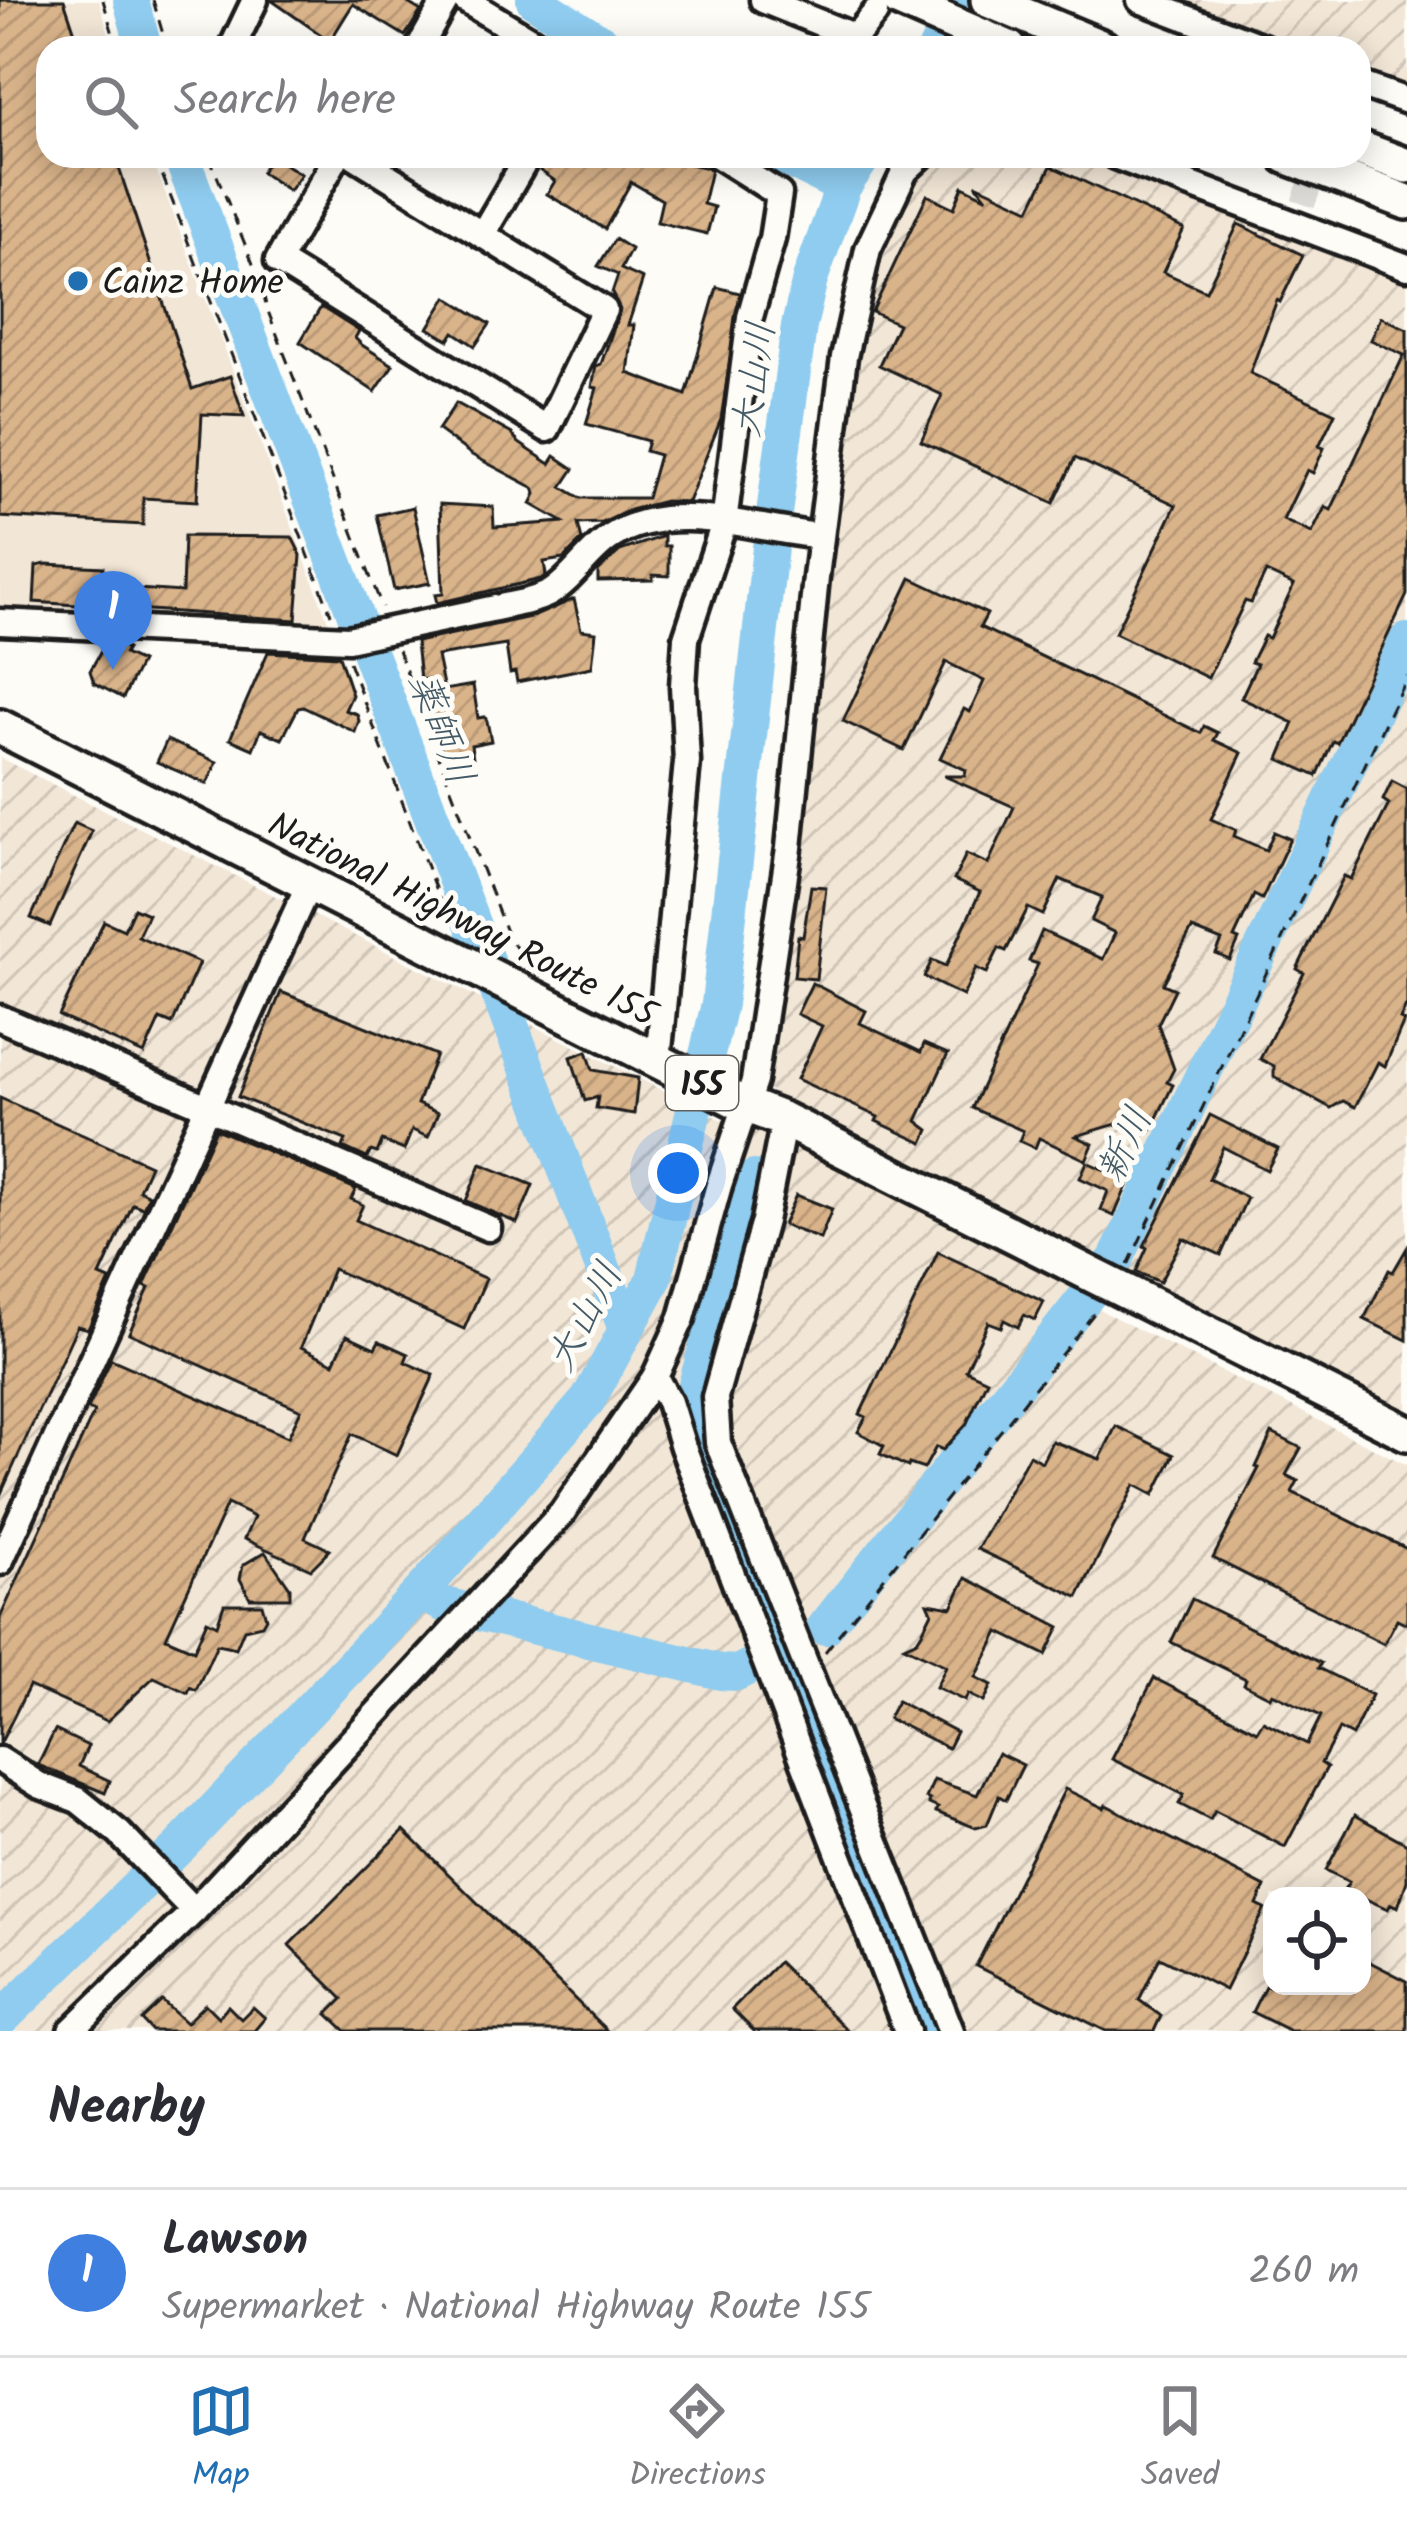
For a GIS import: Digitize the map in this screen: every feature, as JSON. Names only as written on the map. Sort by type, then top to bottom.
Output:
[{"type":"highway","points":[[988,0],[1075,36]]},
{"type":"highway","points":[[894,6],[976,36]]},
{"type":"highway","points":[[1371,152],[1407,166]]},
{"type":"highway","points":[[1318,168],[1407,202]]},
{"type":"highway","name":"National Highway Route 155","points":[[0,727],[745,1105],[784,1120],[1407,1433]]},
{"type":"street","points":[[238,36],[255,0]]},
{"type":"street","points":[[426,36],[446,0]]},
{"type":"street","points":[[465,0],[524,36]]},
{"type":"street","points":[[763,0],[853,36]]},
{"type":"street","points":[[1140,0],[1234,36]]},
{"type":"street","points":[[856,36],[894,6]]},
{"type":"street","points":[[1371,88],[1407,100]]},
{"type":"street","points":[[330,168],[278,262],[547,429],[604,310],[374,168]]},
{"type":"street","points":[[482,235],[521,168]]},
{"type":"street","points":[[658,1060],[687,762],[686,638],[729,524],[750,317],[779,194],[737,168]]},
{"type":"street","points":[[71,2031],[194,1911],[562,1513],[655,1377],[682,1318],[754,1081],[789,848],[809,535],[868,249],[908,168]]},
{"type":"street","points":[[1152,168],[1299,215],[1407,267]]},
{"type":"street","points":[[0,622],[344,639],[551,593],[589,553],[618,532],[656,520],[809,535]]},
{"type":"street","points":[[0,1562],[309,884]]},
{"type":"street","points":[[0,1018],[488,1228]]},
{"type":"street","points":[[784,1120],[764,1221],[715,1397],[718,1443],[950,2031]]},
{"type":"street","points":[[655,1377],[669,1402],[907,2031]]},
{"type":"street","points":[[0,1760],[39,1785],[77,1801],[119,1833],[194,1911]]},
{"type":"path","points":[[103,0],[114,36]]},
{"type":"path","points":[[153,0],[164,36]]},
{"type":"path","points":[[160,168],[447,914],[450,955]]},
{"type":"path","points":[[214,168],[508,937],[527,962],[526,994]]},
{"type":"path","points":[[809,1672],[1115,1286],[1407,676]]},
{"type":"shaded area","points":[[0,0],[99,0],[110,36],[36,36],[36,168],[156,168],[333,634],[0,615]]},
{"type":"shaded area","points":[[1171,0],[1407,0],[1407,86],[1371,73],[1371,36],[1269,36]]},
{"type":"shaded area","points":[[919,168],[1114,168],[1407,280],[1407,1413],[775,1096],[767,1086],[837,454],[878,248],[911,176]]},
{"type":"shaded area","points":[[0,758],[728,1123],[785,1141],[796,1138],[1071,1277],[1102,1311],[1407,1465],[1407,2031],[0,2031]]},
{"type":"building","name":"Cainz Home","points":[[0,0],[64,0],[76,36],[36,36],[36,168],[119,168],[192,389],[230,376],[244,416],[202,414],[197,501],[143,498],[143,525],[0,517]]},
{"type":"building","points":[[271,0],[403,0],[421,11],[405,36],[353,4],[333,36],[323,36]]},
{"type":"building","points":[[264,168],[291,168],[301,174],[289,191],[261,172]]},
{"type":"building","points":[[708,168],[703,204],[714,207],[707,234],[657,222],[662,200],[631,182],[605,229],[547,194],[555,181],[539,170]]},
{"type":"building","points":[[1050,168],[1055,168],[1184,229],[1163,272],[1206,291],[1238,224],[1303,255],[1280,302],[1277,300],[1250,373],[1335,413],[1319,446],[1324,448],[1313,473],[1307,470],[1283,520],[1312,533],[1325,507],[1331,510],[1404,355],[1371,340],[1381,317],[1407,329],[1407,595],[1317,776],[1279,759],[1294,723],[1241,698],[1257,664],[1251,662],[1264,636],[1269,638],[1294,585],[1266,572],[1251,603],[1245,601],[1208,678],[1115,633],[1176,505],[1075,458],[1054,503],[921,441],[942,395],[879,365],[898,324],[872,312],[927,195],[954,208],[963,186],[987,198],[976,184],[1030,209]]},
{"type":"building","points":[[615,239],[631,249],[621,269],[643,279],[628,325],[634,325],[628,373],[686,395],[717,287],[740,293],[721,419],[688,502],[665,501],[602,523],[578,524],[582,540],[563,559],[544,562],[546,575],[541,579],[437,603],[435,595],[443,594],[440,504],[493,507],[494,527],[563,522],[531,504],[534,488],[472,455],[438,430],[456,403],[512,434],[550,464],[555,456],[574,469],[562,487],[581,498],[647,498],[659,455],[645,451],[648,441],[586,424],[597,388],[592,387],[596,366],[601,364],[620,310],[612,293],[618,275],[598,266]]},
{"type":"building","points":[[447,297],[490,324],[475,346],[454,332],[449,340],[428,328]]},
{"type":"building","points":[[321,307],[359,331],[355,338],[362,345],[393,365],[375,392],[300,342]]},
{"type":"building","points":[[413,507],[430,583],[394,590],[377,515]]},
{"type":"building","points":[[184,536],[292,537],[301,555],[296,620],[34,602],[36,566],[46,564],[103,567],[103,573],[108,573],[107,587],[182,592]]},
{"type":"building","points":[[664,536],[664,546],[669,546],[669,576],[598,581],[598,571],[620,551]]},
{"type":"building","points":[[911,578],[987,614],[980,627],[1201,733],[1204,726],[1218,733],[1214,740],[1242,753],[1211,819],[1266,850],[1274,832],[1290,839],[1262,899],[1254,895],[1234,938],[1239,940],[1230,960],[1216,954],[1222,941],[1192,929],[1163,984],[1175,989],[1158,1024],[1174,1069],[1167,1082],[1173,1085],[1150,1132],[1136,1126],[1140,1117],[1076,1136],[1093,1144],[1086,1160],[1039,1138],[1035,1148],[1019,1141],[1023,1131],[972,1108],[1038,964],[1029,961],[1042,931],[1103,959],[1115,933],[1091,921],[1102,897],[1060,879],[1043,915],[1028,908],[1006,951],[999,948],[987,973],[976,968],[963,996],[924,977],[932,960],[946,966],[980,892],[954,880],[966,854],[988,864],[1014,807],[944,776],[965,776],[966,770],[940,758],[984,681],[946,662],[904,750],[843,721]]},
{"type":"building","points":[[574,599],[581,630],[596,632],[592,667],[517,682],[515,672],[510,673],[506,645],[437,656],[444,690],[473,685],[478,718],[485,717],[491,741],[471,745],[473,758],[448,761],[440,746],[426,679],[420,680],[416,642],[535,616]]},
{"type":"building","points":[[105,644],[119,644],[127,649],[124,654],[141,662],[123,698],[94,683],[90,671]]},
{"type":"building","points":[[268,652],[339,656],[352,695],[345,710],[357,714],[359,721],[355,732],[303,707],[298,708],[282,739],[261,730],[253,749],[230,739]]},
{"type":"building","points":[[167,740],[217,762],[207,784],[157,762]]},
{"type":"building","points":[[1392,781],[1407,789],[1407,1004],[1400,1019],[1404,1021],[1385,1066],[1378,1062],[1355,1107],[1343,1101],[1331,1108],[1274,1077],[1274,1066],[1260,1059],[1304,973],[1297,969],[1344,876],[1351,879],[1389,804],[1383,800]]},
{"type":"building","points":[[74,823],[92,831],[50,926],[31,918]]},
{"type":"building","points":[[811,886],[826,887],[816,979],[794,977]]},
{"type":"building","points":[[134,908],[148,914],[138,936],[199,963],[172,1024],[160,1019],[144,1054],[59,1016],[104,921],[124,930]]},
{"type":"building","points":[[812,983],[866,1011],[860,1023],[921,1052],[924,1044],[948,1054],[917,1121],[929,1130],[923,1143],[797,1079],[822,1026],[797,1014]]},
{"type":"building","points":[[281,992],[436,1055],[417,1104],[438,1113],[428,1137],[412,1130],[404,1150],[382,1141],[377,1153],[371,1151],[367,1158],[343,1147],[346,1140],[238,1097]]},
{"type":"building","points":[[587,1051],[593,1070],[638,1078],[634,1114],[596,1108],[598,1097],[585,1101],[571,1057]]},
{"type":"building","points":[[0,1098],[150,1165],[139,1190],[149,1195],[143,1208],[133,1204],[100,1276],[110,1280],[88,1329],[77,1326],[0,1496]]},
{"type":"building","points":[[1210,1115],[1278,1149],[1267,1170],[1223,1147],[1209,1179],[1247,1198],[1221,1255],[1183,1238],[1160,1282],[1136,1272],[1144,1246]]},
{"type":"building","points":[[216,1129],[356,1189],[351,1199],[363,1205],[356,1220],[486,1279],[464,1329],[333,1269],[301,1347],[334,1363],[347,1335],[375,1348],[379,1341],[408,1354],[405,1362],[434,1375],[397,1455],[352,1434],[305,1538],[330,1550],[311,1569],[244,1539],[254,1517],[227,1504],[166,1638],[194,1650],[207,1620],[217,1625],[224,1604],[262,1604],[266,1618],[262,1625],[244,1629],[236,1648],[217,1644],[196,1690],[190,1687],[188,1693],[154,1677],[107,1721],[29,1686],[0,1744],[0,1618],[94,1412],[88,1409],[111,1359],[288,1437],[301,1410],[129,1333],[149,1288],[144,1286]]},
{"type":"building","points":[[1087,1162],[1129,1181],[1114,1216],[1101,1210],[1108,1191],[1080,1178]]},
{"type":"building","points":[[481,1164],[533,1185],[517,1223],[466,1201]]},
{"type":"building","points":[[796,1195],[832,1209],[820,1239],[783,1225]]},
{"type":"building","points":[[1407,1248],[1407,1340],[1364,1319],[1389,1270],[1393,1272]]},
{"type":"building","points":[[938,1252],[1044,1302],[1035,1320],[1024,1315],[1018,1327],[1004,1320],[1001,1327],[988,1322],[966,1370],[987,1380],[966,1425],[943,1450],[936,1447],[924,1469],[880,1454],[884,1446],[858,1432],[866,1417],[860,1414]]},
{"type":"building","points":[[1116,1426],[1174,1455],[1154,1495],[1135,1485],[1078,1597],[977,1549],[1029,1455],[1042,1462],[1052,1441],[1100,1459]]},
{"type":"building","points":[[1272,1433],[1301,1448],[1286,1475],[1298,1481],[1292,1492],[1407,1549],[1407,1624],[1397,1619],[1384,1644],[1213,1558]]},
{"type":"building","points":[[265,1552],[290,1588],[290,1598],[250,1598],[240,1579],[243,1565]]},
{"type":"building","points":[[966,1578],[1060,1627],[1046,1655],[999,1632],[976,1677],[992,1685],[984,1702],[968,1694],[965,1701],[936,1687],[946,1666],[904,1646],[922,1632],[932,1612],[928,1603],[952,1607]]},
{"type":"building","points":[[1192,1599],[1321,1663],[1318,1668],[1372,1695],[1352,1736],[1339,1729],[1321,1763],[1327,1767],[1285,1847],[1215,1811],[1210,1820],[1179,1804],[1184,1795],[1112,1759],[1154,1678],[1257,1731],[1263,1721],[1307,1744],[1321,1716],[1272,1693],[1270,1697],[1244,1684],[1246,1679],[1171,1642]]},
{"type":"building","points":[[897,1701],[956,1732],[948,1748],[888,1718]]},
{"type":"building","points":[[55,1730],[88,1746],[79,1766],[110,1781],[105,1793],[38,1765]]},
{"type":"building","points":[[998,1753],[1023,1765],[1006,1800],[999,1796],[987,1825],[976,1828],[936,1812],[938,1808],[929,1804],[926,1798],[934,1780],[977,1795]]},
{"type":"building","points":[[1065,1789],[1106,1805],[1265,1887],[1257,1905],[1263,1913],[1225,1990],[1160,1957],[1139,2000],[1161,2016],[1154,2031],[1106,2031],[976,1966]]},
{"type":"building","points":[[1355,1815],[1407,1844],[1407,1881],[1398,1907],[1391,1904],[1388,1909],[1371,1901],[1371,1887],[1346,1887],[1349,1882],[1326,1870]]},
{"type":"building","points":[[404,1830],[607,2031],[346,2031],[328,2014],[343,1999],[289,1945]]},
{"type":"building","points":[[778,1962],[848,2031],[754,2031],[732,2009]]},
{"type":"building","points":[[1371,1963],[1407,1981],[1407,2031],[1290,2031],[1252,2012],[1263,1990],[1263,1995],[1371,1995]]},
{"type":"building","points":[[162,2001],[186,2023],[205,2004],[218,2017],[228,2006],[241,2019],[253,2007],[265,2018],[254,2031],[152,2031],[142,2020]]},
{"type":"waterway","name":"薬師川","points":[[131,0],[141,36]]},
{"type":"waterway","points":[[534,0],[591,36]]},
{"type":"waterway","name":"大山川","points":[[944,36],[968,0]]},
{"type":"waterway","name":"薬師川","points":[[186,168],[626,1329]]},
{"type":"waterway","points":[[805,168],[843,187]]},
{"type":"waterway","name":"大山川","points":[[0,2020],[180,1846],[420,1593],[588,1400],[654,1279],[719,1004],[799,326],[810,279],[843,187],[856,168]]},
{"type":"waterway","name":"新川","points":[[825,1627],[1116,1259],[1407,641]]},
{"type":"waterway","points":[[754,1178],[696,1385],[702,1441],[931,2031]]},
{"type":"waterway","points":[[420,1593],[445,1605],[721,1672],[737,1673],[755,1664]]},
{"type":"tunnel","points":[[1026,36],[1049,0]]},
{"type":"tunnel","points":[[1303,204],[1316,168]]},
{"type":"place","name":"Cainz Home","points":[[78,281]]},
{"type":"place","name":"Lawson","points":[[113,670]]}]
